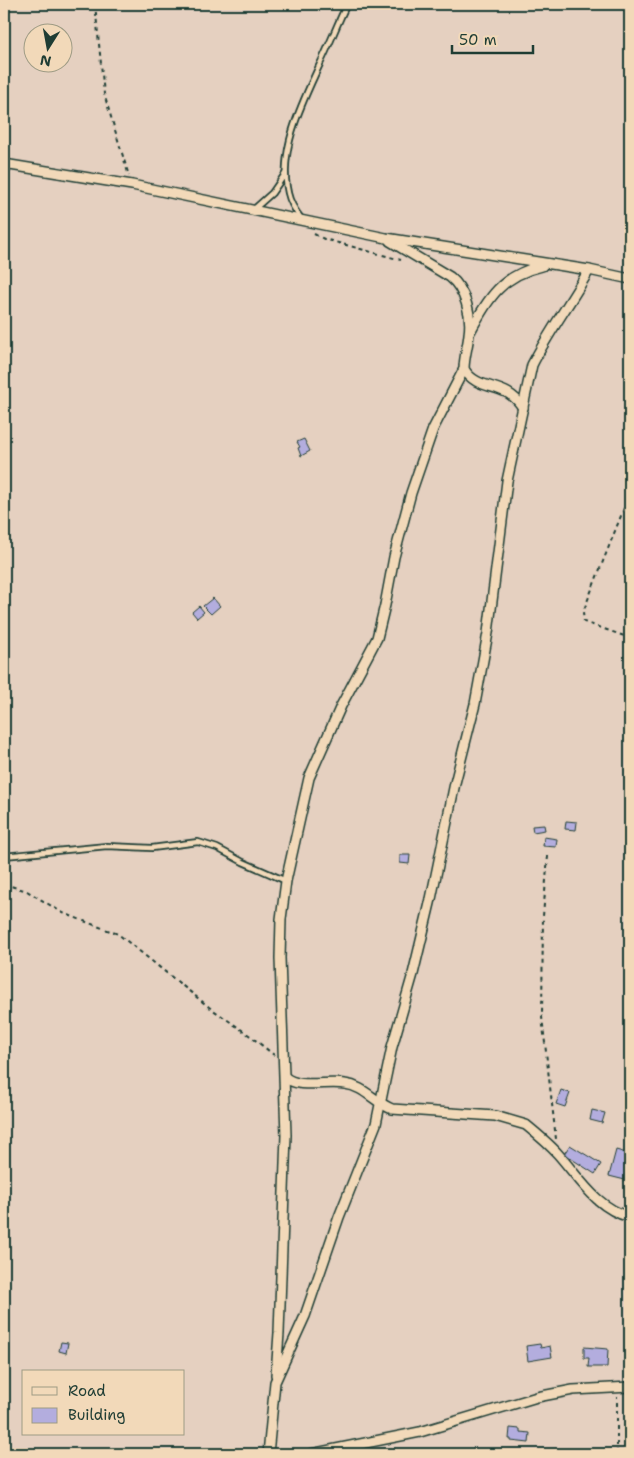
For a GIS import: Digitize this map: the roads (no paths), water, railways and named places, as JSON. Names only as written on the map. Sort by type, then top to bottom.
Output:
[{"type":"street","points":[[4,164],[132,185],[386,238],[588,270],[630,279]]},
{"type":"street","points":[[386,238],[450,277],[458,284],[466,304],[470,332]]},
{"type":"street","points":[[268,1454],[279,1333],[286,1135],[280,958],[281,919],[286,881],[309,778],[342,706],[377,638],[394,556],[411,493],[433,429],[464,369],[470,332],[484,305],[500,286],[513,276],[547,265]]},
{"type":"street","points":[[275,1382],[305,1316],[339,1217],[376,1124],[392,1047],[427,918],[455,783],[476,704],[488,634],[507,481],[532,365],[540,348],[567,308],[588,270]]},
{"type":"street","points":[[464,369],[473,381],[510,394],[517,399],[522,408]]},
{"type":"street","points":[[285,1077],[289,1081],[298,1084],[333,1083],[355,1086],[380,1103],[392,1108],[488,1116],[526,1125],[557,1153],[600,1202],[618,1214],[630,1217]]},
{"type":"street","points":[[310,1454],[420,1432],[537,1397],[573,1390],[630,1387]]},
{"type":"lane","points":[[303,221],[288,195],[286,174],[292,135],[299,112],[347,4]]},
{"type":"lane","points":[[253,210],[272,192],[286,174]]},
{"type":"lane","points":[[4,856],[107,846],[152,848],[198,842],[217,848],[286,881]]}]
